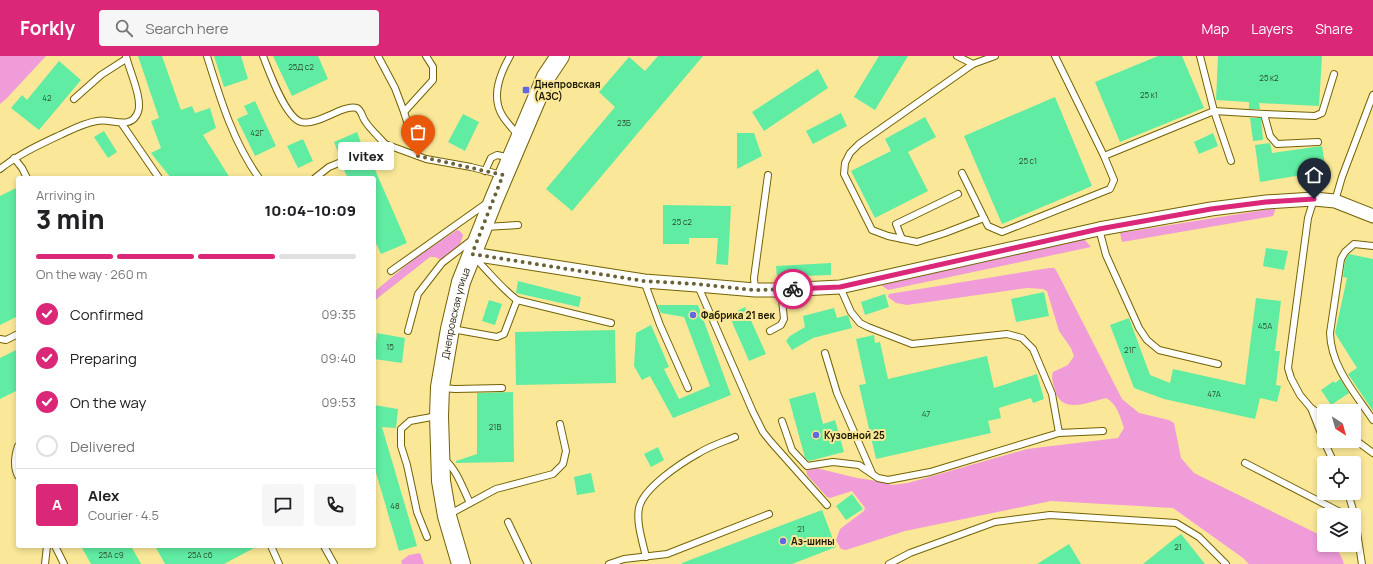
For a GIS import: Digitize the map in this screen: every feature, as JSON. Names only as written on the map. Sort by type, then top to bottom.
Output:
[{"type":"main road","name":"Днепровская улица","points":[[461,564],[447,516],[441,481],[439,416],[440,387],[450,329],[461,282],[503,175],[546,77],[560,56]]},
{"type":"street","points":[[472,254],[644,281],[697,284],[754,290],[781,290],[840,287],[1099,229],[1211,209],[1266,202],[1314,199],[1335,201],[1373,216]]},
{"type":"lane","points":[[207,56],[217,89],[234,133],[248,162],[258,176]]},
{"type":"lane","points":[[263,56],[286,107],[293,117],[301,122],[309,122],[353,107],[361,113],[365,121],[385,144],[418,156],[503,175]]},
{"type":"lane","points":[[378,56],[395,88],[418,156]]},
{"type":"lane","points":[[404,112],[433,80],[433,67],[426,56]]},
{"type":"lane","points":[[510,56],[500,78],[496,98],[502,115],[520,137]]},
{"type":"lane","points":[[957,56],[973,64]]},
{"type":"lane","points":[[984,218],[917,242],[888,236],[872,230],[844,174],[845,163],[850,154],[860,144],[973,64],[996,56]]},
{"type":"lane","points":[[962,173],[988,226],[1002,232],[1110,189],[1114,180],[1104,156],[1055,56]]},
{"type":"lane","points":[[1200,56],[1214,111],[1231,161]]},
{"type":"lane","points":[[0,170],[14,158],[30,148],[84,124],[99,120],[122,124],[132,120],[138,112],[140,102],[126,58],[101,75],[74,99]]},
{"type":"lane","points":[[1104,156],[1214,111],[1315,116],[1322,113],[1334,74]]},
{"type":"lane","points":[[1335,201],[1342,177],[1373,95]]},
{"type":"lane","points":[[1264,114],[1270,136],[1278,144],[1318,142]]},
{"type":"lane","points":[[122,124],[158,176]]},
{"type":"lane","points":[[324,175],[329,167],[385,144]]},
{"type":"lane","points":[[485,171],[491,158],[497,155],[511,158]]},
{"type":"lane","points":[[14,158],[26,176]]},
{"type":"lane","points":[[754,290],[754,278],[768,175]]},
{"type":"lane","points":[[902,239],[896,224],[958,194]]},
{"type":"lane","points":[[391,271],[494,199]]},
{"type":"lane","points":[[1314,199],[1308,218],[1288,368],[1300,395],[1311,408],[1317,412]]},
{"type":"lane","points":[[408,331],[418,294],[442,263],[481,230],[518,225]]},
{"type":"lane","points":[[1099,229],[1106,255],[1139,328],[1147,340],[1159,350],[1218,364]]},
{"type":"lane","points":[[1373,246],[1354,244],[1345,252],[1341,259],[1330,333],[1330,343],[1337,366],[1373,420]]},
{"type":"lane","points":[[472,254],[505,291],[517,300],[611,323]]},
{"type":"lane","points":[[644,281],[660,325],[688,388]]},
{"type":"lane","points":[[697,284],[763,432],[827,505]]},
{"type":"lane","points":[[840,287],[851,312],[860,323],[868,328],[912,344],[1007,334],[1022,338],[1033,349],[1052,394],[1060,433]]},
{"type":"lane","points":[[770,331],[782,325],[784,319],[781,290]]},
{"type":"lane","points":[[450,329],[496,337],[504,334],[517,300]]},
{"type":"lane","points":[[0,339],[6,340],[16,335]]},
{"type":"lane","points":[[825,353],[837,393],[872,473]]},
{"type":"lane","points":[[440,387],[455,389],[502,388]]},
{"type":"lane","points":[[1311,408],[1317,423]]},
{"type":"lane","points":[[427,537],[417,512],[407,465],[401,446],[401,429],[410,420],[439,416]]},
{"type":"lane","points":[[782,421],[792,450],[807,466],[833,462],[859,465],[878,478],[888,480],[930,472],[1060,433],[1103,431]]},
{"type":"lane","points":[[447,516],[496,489],[553,474],[563,464],[566,451],[560,424]]},
{"type":"lane","points":[[646,557],[640,528],[639,508],[646,494],[669,472],[700,452],[735,436]]},
{"type":"lane","points":[[1361,444],[1373,453]]},
{"type":"lane","points":[[16,453],[16,472]]},
{"type":"lane","points":[[440,456],[448,463],[470,503]]},
{"type":"lane","points":[[1245,463],[1332,508]]},
{"type":"lane","points":[[609,564],[624,559],[667,554],[769,514]]},
{"type":"lane","points":[[889,564],[910,553],[995,522],[1050,515],[1176,523],[1199,537],[1226,564]]},
{"type":"lane","points":[[508,522],[528,564]]},
{"type":"lane","points":[[45,564],[47,548]]},
{"type":"lane","points":[[56,548],[64,564]]},
{"type":"lane","points":[[271,548],[279,564]]},
{"type":"lane","points":[[325,548],[334,564]]},
{"type":"lane","points":[[1360,552],[1362,564]]},
{"type":"shaded area","points":[[0,56],[46,56],[0,104]]},
{"type":"shaded area","points":[[1276,208],[1273,216],[1122,242],[1120,233]]},
{"type":"shaded area","points":[[457,230],[463,235],[458,247],[448,256],[439,259],[430,257],[376,299],[376,290],[415,258]]},
{"type":"shaded area","points":[[1084,239],[1091,247],[888,290],[881,285]]},
{"type":"shaded area","points":[[1054,268],[1122,399],[1139,413],[1169,420],[1174,423],[1181,458],[1194,473],[1316,533],[1317,552],[1338,552],[1344,564],[1249,564],[1243,558],[1173,508],[1051,501],[905,531],[846,550],[841,549],[836,540],[840,529],[864,511],[865,508],[852,491],[830,498],[827,497],[807,475],[806,469],[812,467],[892,485],[908,483],[1027,449],[1118,438],[1124,428],[1118,411],[1106,398],[1084,404],[1069,405],[1058,398],[1052,381],[1053,372],[1068,365],[1074,356],[1071,348],[1059,331],[1047,291],[1043,289],[1027,288],[907,305],[896,303],[888,297],[889,294]]},
{"type":"shaded area","points":[[420,553],[424,564],[402,564],[401,561],[409,555]]},
{"type":"building","points":[[138,56],[162,56],[181,110],[192,106],[195,113],[210,108],[216,128],[203,135],[229,176],[169,176],[151,153],[161,148],[151,121],[159,118]]},
{"type":"building","points":[[214,56],[241,56],[248,79],[224,87]]},
{"type":"building","points":[[273,56],[318,56],[328,79],[292,96]]},
{"type":"building","points":[[658,56],[703,56],[572,211],[546,189],[615,107],[599,92],[629,57],[645,71]]},
{"type":"building","points":[[879,56],[908,56],[875,110],[854,97]]},
{"type":"building","points":[[1158,56],[1182,56],[1204,108],[1120,142],[1095,82]]},
{"type":"building","points":[[1218,56],[1322,56],[1319,106],[1259,103],[1260,109],[1249,109],[1249,102],[1216,100]]},
{"type":"building","points":[[59,61],[81,80],[39,130],[11,108],[22,95],[27,100]]},
{"type":"building","points":[[818,69],[828,88],[764,131],[752,112]]},
{"type":"building","points":[[1055,97],[1092,186],[1002,224],[964,136]]},
{"type":"building","points":[[255,101],[276,146],[255,156],[237,119],[248,114],[244,106]]},
{"type":"building","points":[[841,113],[847,126],[813,144],[806,131]]},
{"type":"building","points":[[463,114],[479,122],[465,151],[448,142]]},
{"type":"building","points":[[925,117],[936,137],[908,152],[928,191],[875,218],[851,171],[891,151],[885,139]]},
{"type":"building","points":[[1250,118],[1261,118],[1263,140],[1253,141]]},
{"type":"building","points":[[104,131],[117,152],[108,158],[94,137]]},
{"type":"building","points":[[357,132],[363,148],[340,157],[334,142]]},
{"type":"building","points":[[737,133],[754,133],[762,156],[737,169]]},
{"type":"building","points":[[1213,133],[1218,146],[1199,154],[1194,142]]},
{"type":"building","points":[[303,139],[313,161],[298,168],[287,146]]},
{"type":"building","points":[[1270,143],[1272,153],[1322,146],[1326,171],[1260,182],[1255,145]]},
{"type":"building","points":[[369,156],[407,243],[381,254],[376,243],[376,176],[347,176],[343,168],[344,166]]},
{"type":"building","points":[[16,188],[16,317],[0,325],[0,196]]},
{"type":"building","points":[[663,205],[731,206],[728,265],[716,264],[718,238],[689,238],[689,244],[663,244]]},
{"type":"building","points":[[1266,248],[1288,251],[1284,270],[1263,266]]},
{"type":"building","points":[[1349,254],[1373,259],[1373,411],[1348,374],[1357,368],[1335,333],[1347,278],[1343,277],[1345,260]]},
{"type":"building","points":[[831,263],[831,275],[777,277],[776,266]]},
{"type":"building","points":[[518,281],[581,297],[579,307],[516,293]]},
{"type":"building","points":[[1044,292],[1049,316],[1016,322],[1011,299]]},
{"type":"building","points":[[885,294],[889,307],[865,315],[861,302]]},
{"type":"building","points":[[1256,298],[1281,301],[1275,351],[1280,351],[1276,385],[1281,386],[1277,402],[1260,398],[1255,419],[1164,399],[1134,388],[1110,325],[1129,318],[1150,375],[1170,383],[1173,369],[1245,385]]},
{"type":"building","points":[[489,300],[502,304],[495,325],[482,321]]},
{"type":"building","points":[[657,305],[698,305],[731,395],[673,418],[650,376],[642,380],[634,366],[636,333],[651,325],[669,367],[664,369],[679,399],[710,386],[684,317],[661,313]]},
{"type":"building","points":[[745,307],[766,354],[749,361],[729,315]]},
{"type":"building","points":[[834,308],[837,318],[848,315],[852,328],[813,338],[792,350],[786,341],[790,336],[805,327],[803,316]]},
{"type":"building","points":[[615,330],[616,383],[516,385],[515,332]]},
{"type":"building","points":[[377,333],[405,338],[402,363],[376,359]]},
{"type":"building","points":[[874,335],[875,343],[880,342],[888,379],[987,356],[994,388],[1037,374],[1044,399],[1033,403],[1031,398],[999,408],[1001,418],[988,421],[991,433],[876,459],[859,385],[866,384],[856,339]]},
{"type":"building","points":[[16,350],[16,391],[0,399],[0,358]]},
{"type":"building","points":[[1340,379],[1349,393],[1330,404],[1321,390],[1334,381],[1335,383]]},
{"type":"building","points":[[513,392],[514,462],[456,463],[456,461],[477,454],[477,393]]},
{"type":"building","points":[[815,392],[823,424],[835,420],[844,452],[809,461],[805,458],[789,399]]},
{"type":"building","points":[[376,405],[398,409],[396,428],[382,427],[417,546],[399,551],[376,473]]},
{"type":"building","points":[[658,447],[664,460],[651,467],[644,454]]},
{"type":"building","points":[[591,473],[595,492],[577,495],[574,477]]},
{"type":"building","points":[[852,494],[863,509],[846,520],[836,506]]},
{"type":"building","points":[[822,510],[836,547],[792,564],[682,564],[682,563]]},
{"type":"building","points":[[1181,534],[1205,564],[1143,564],[1174,539]]},
{"type":"building","points":[[1069,544],[1081,564],[1037,564]]},
{"type":"building","points":[[82,548],[132,548],[141,564],[91,564]]},
{"type":"building","points":[[156,548],[254,548],[224,564],[165,564]]},
{"type":"way so far","points":[[418,156],[503,175],[472,254],[644,281],[697,284],[754,290],[793,289]]},
{"type":"place","name":"Днепровская (АЗС)","points":[[526,90]]},
{"type":"place","name":"Ivitex","points":[[418,156]]},
{"type":"place","name":"Фабрика 21 век","points":[[693,315]]},
{"type":"place","name":"Кузовной 25","points":[[816,435]]},
{"type":"place","name":"Аз-шины","points":[[783,541]]},
{"type":"route","points":[[793,289],[840,287],[1099,229],[1211,209],[1266,202],[1314,199]]}]
